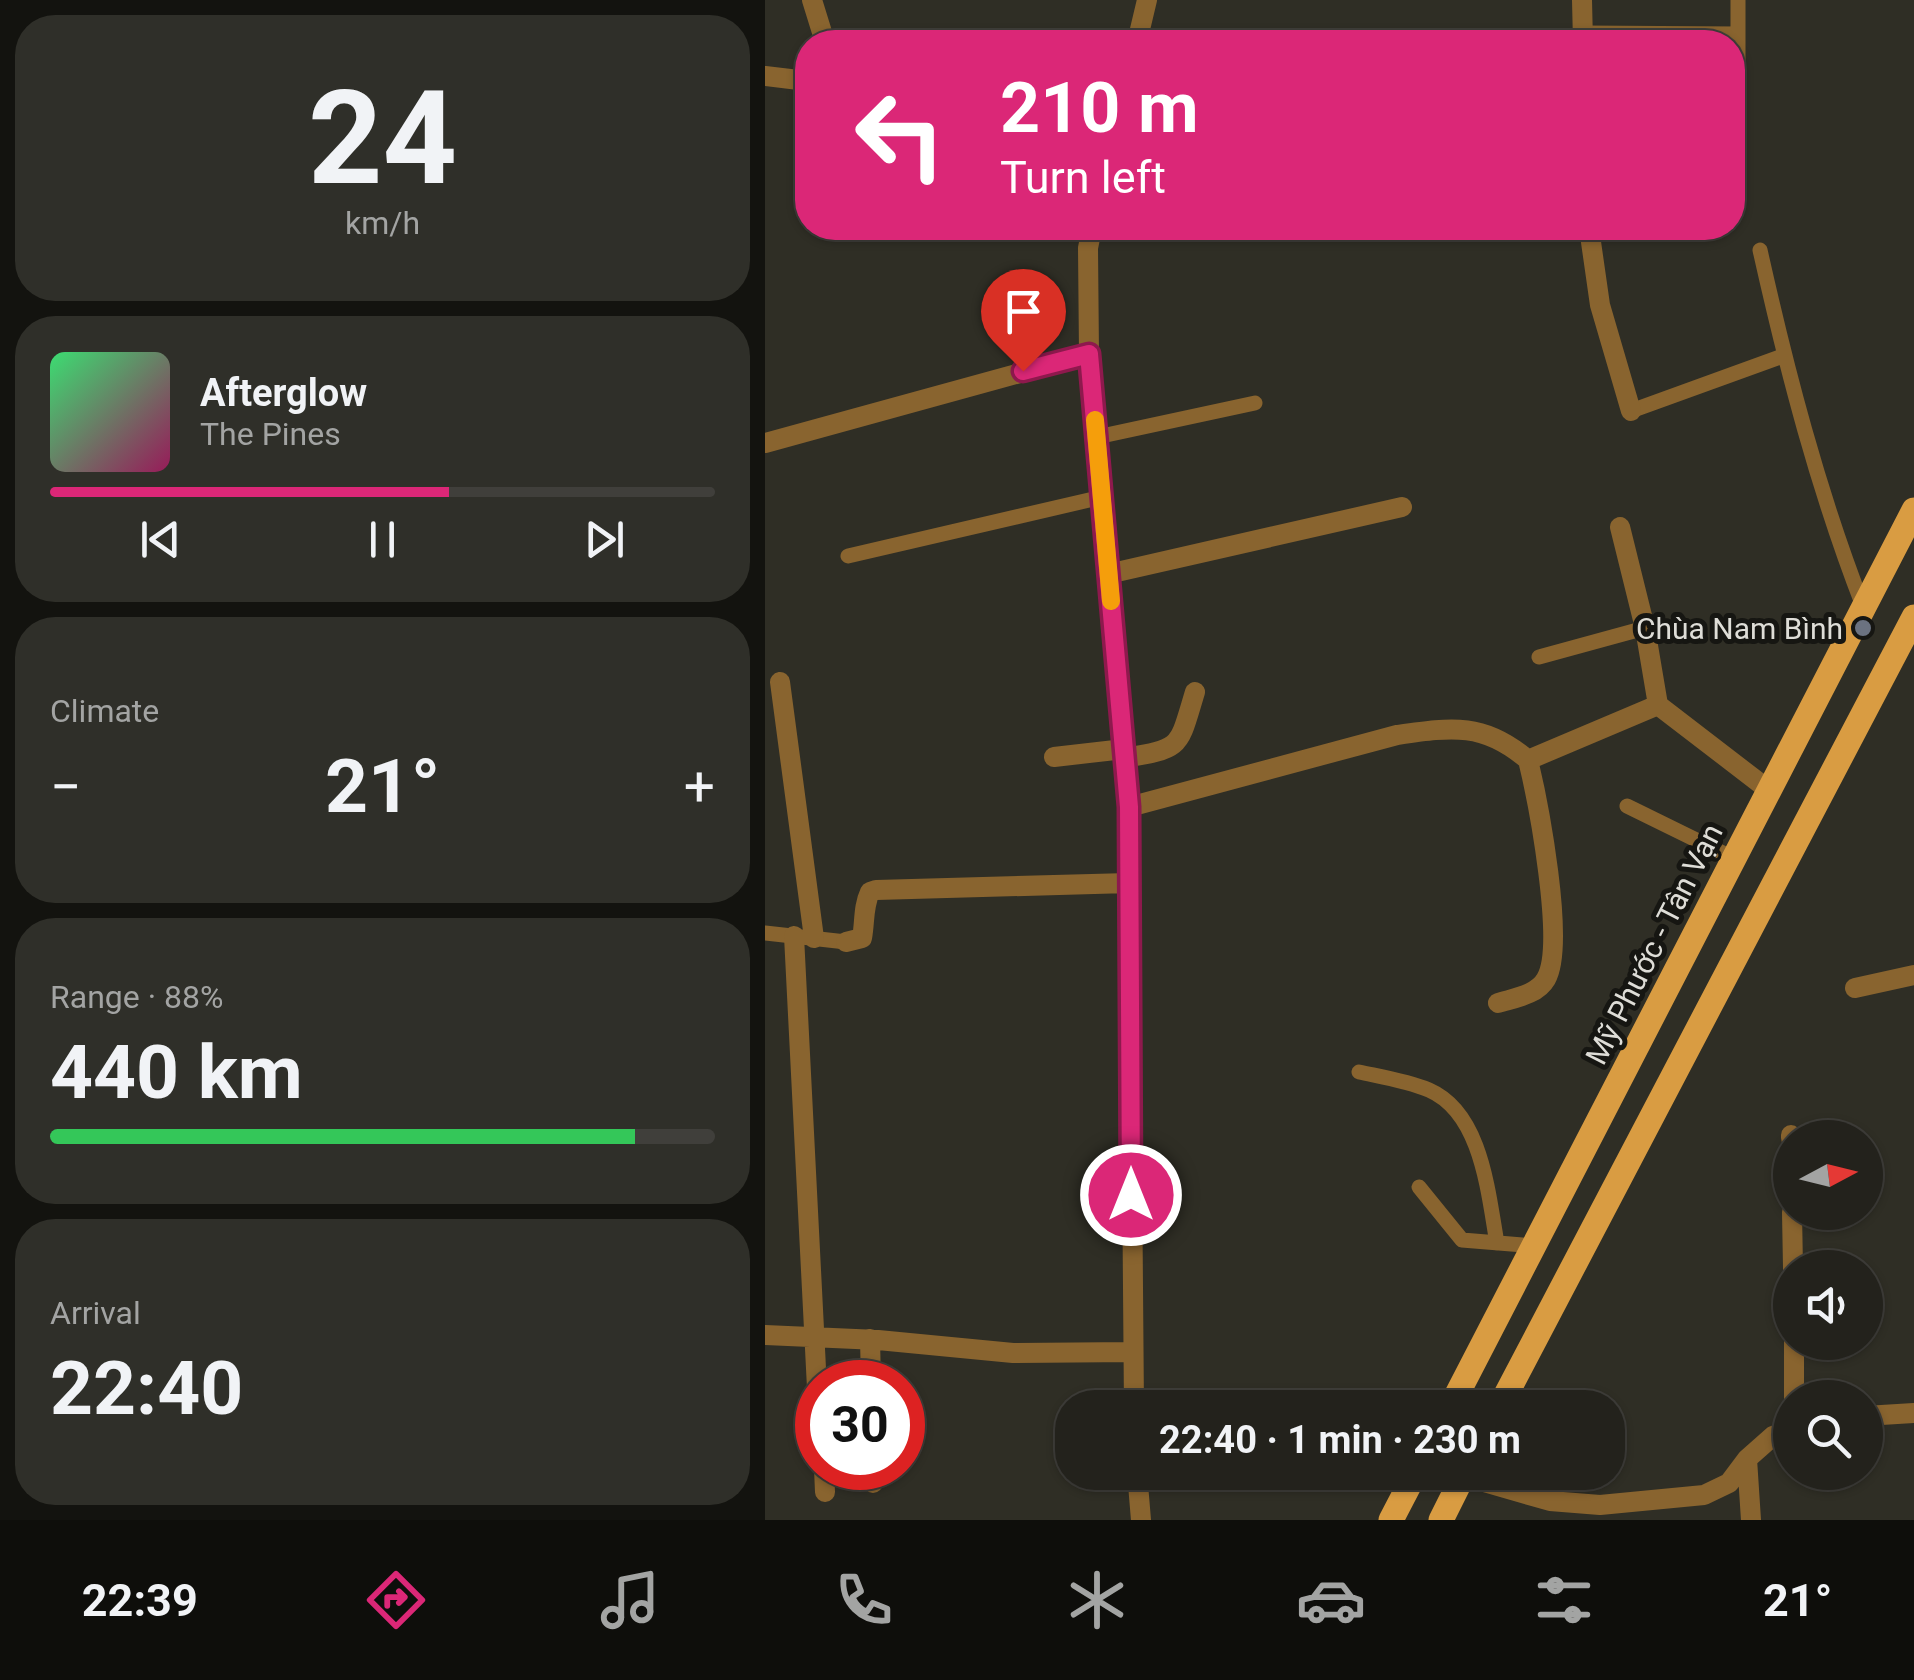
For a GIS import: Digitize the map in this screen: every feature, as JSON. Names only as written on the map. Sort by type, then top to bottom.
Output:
[{"type":"main road","name":"Mỹ Phước - Tân Vạn","points":[[1458,1390],[1914,510]]},
{"type":"main road","points":[[1509,1390],[1911,630]]},
{"type":"main road","points":[[1391,1520],[1407,1490]]},
{"type":"main road","points":[[1441,1520],[1456,1490]]},
{"type":"street","points":[[812,0],[821,30]]},
{"type":"street","points":[[1140,30],[1147,0]]},
{"type":"street","points":[[1581,0],[1582,30]]},
{"type":"street","points":[[765,76],[795,80]]},
{"type":"street","points":[[1090,240],[1089,354],[1129,807],[1134,1390]]},
{"type":"street","points":[[1591,240],[1600,305],[1631,411]]},
{"type":"street","points":[[765,443],[1089,354]]},
{"type":"street","points":[[1108,574],[1402,508]]},
{"type":"street","points":[[1620,527],[1645,628],[1658,705],[1769,790]]},
{"type":"street","points":[[780,682],[804,937],[815,1360]]},
{"type":"street","points":[[1053,757],[1171,748],[1181,738],[1195,692]]},
{"type":"street","points":[[1529,760],[1658,705]]},
{"type":"street","points":[[1129,807],[1397,734],[1483,731],[1505,741],[1529,760],[1543,824],[1552,955],[1546,980],[1531,993],[1498,1002]]},
{"type":"street","points":[[846,942],[861,938],[864,904],[870,892],[876,890],[1129,883]]},
{"type":"street","points":[[1855,988],[1914,975]]},
{"type":"street","points":[[765,1335],[870,1339],[1013,1353],[1133,1352]]},
{"type":"street","points":[[870,1339],[870,1360]]},
{"type":"street","points":[[1883,1415],[1914,1413]]},
{"type":"street","points":[[1515,1490],[1550,1501],[1600,1506],[1717,1491],[1773,1436]]},
{"type":"street","points":[[1747,1459],[1751,1520]]},
{"type":"street","points":[[1138,1490],[1141,1520]]},
{"type":"lane","points":[[1738,0],[1739,30]]},
{"type":"lane","points":[[1760,250],[1783,356],[1833,527],[1863,606]]},
{"type":"lane","points":[[1631,411],[1783,356]]},
{"type":"lane","points":[[1097,437],[1255,403]]},
{"type":"lane","points":[[848,556],[1102,497]]},
{"type":"lane","points":[[1539,656],[1645,628]]},
{"type":"lane","points":[[1627,806],[1735,859]]},
{"type":"lane","points":[[765,933],[846,942]]},
{"type":"lane","points":[[1359,1072],[1432,1091],[1468,1124],[1483,1169],[1497,1243]]},
{"type":"lane","points":[[1419,1187],[1462,1240],[1534,1246]]},
{"type":"slow traffic","points":[[1095,420],[1111,601]]},
{"type":"place","name":"Chùa Nam Bình","points":[[1863,628]]},
{"type":"route","points":[[1023,371],[1089,354],[1129,807],[1131,1195]]}]
